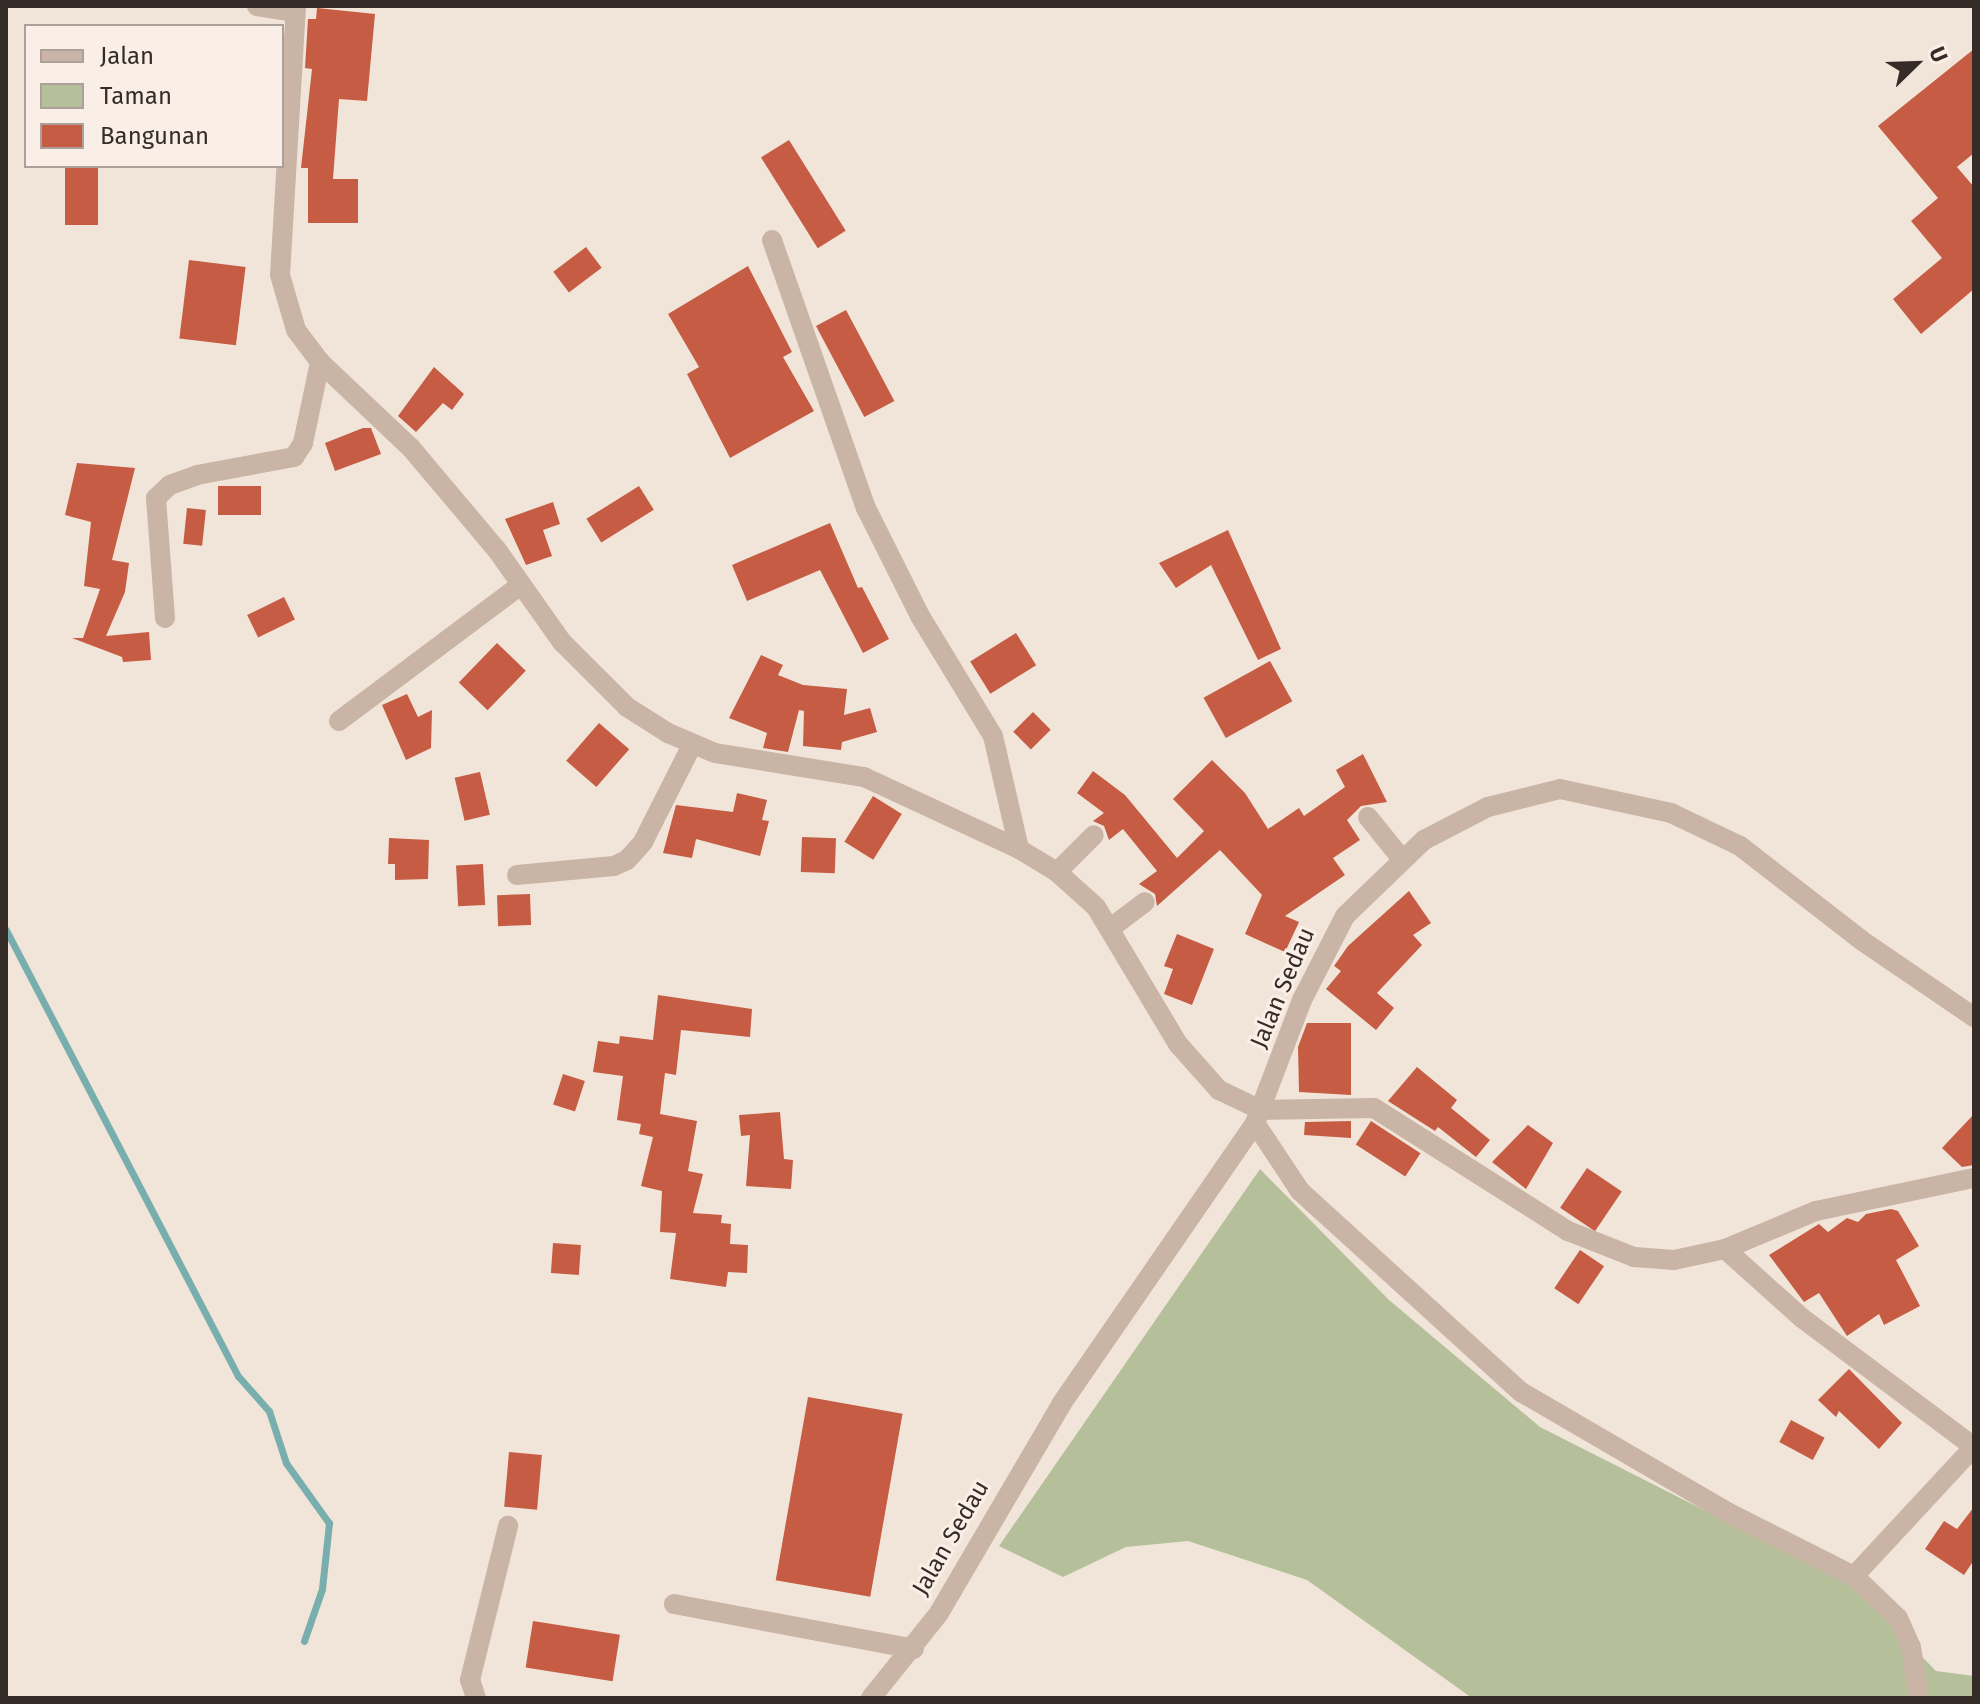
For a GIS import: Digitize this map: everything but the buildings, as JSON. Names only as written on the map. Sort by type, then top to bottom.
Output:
[{"type":"street","points":[[257,6],[296,9],[280,275],[296,330],[320,362],[411,448],[586,670],[627,707],[692,745],[864,777],[1019,849],[1057,872],[1112,927],[1150,999],[1204,1077],[1258,1117],[1300,1191],[1521,1392],[1731,1514],[1854,1576],[1898,1618],[1911,1647],[1919,1698]]},
{"type":"street","points":[[772,240],[872,521],[920,616],[993,736],[1019,849]]},
{"type":"street","points":[[165,618],[156,498],[170,485],[197,475],[294,457],[303,443],[320,362]]},
{"type":"street","points":[[339,721],[521,585]]},
{"type":"street","points":[[517,875],[614,866],[627,860],[643,842],[692,745]]},
{"type":"street","name":"Jalan Sedau","points":[[871,1698],[914,1649],[957,1586],[1062,1403],[1258,1117],[1328,941],[1345,916],[1401,858],[1452,823],[1527,794],[1560,789],[1631,801],[1707,828],[1740,846],[1861,940],[1974,1017]]},
{"type":"street","points":[[1368,817],[1401,858]]},
{"type":"street","points":[[1057,872],[1094,835]]},
{"type":"street","points":[[1112,927],[1145,902]]},
{"type":"street","points":[[1258,1117],[1374,1108],[1586,1240],[1656,1260],[1725,1249],[1816,1211],[1974,1178]]},
{"type":"street","points":[[1725,1249],[1802,1318],[1974,1447],[1854,1576]]},
{"type":"street","points":[[476,1698],[470,1680],[508,1526]]},
{"type":"street","points":[[674,1604],[914,1649]]},
{"type":"green space","points":[[1260,1169],[1389,1300],[1540,1427],[1852,1585],[1936,1671],[1974,1676],[1974,1698],[1472,1698],[1307,1580],[1188,1541],[1126,1547],[1063,1577],[999,1546]]},
{"type":"waterway","points":[[6,930],[238,1376],[269,1411],[286,1463],[329,1523],[322,1589],[304,1641]]}]
